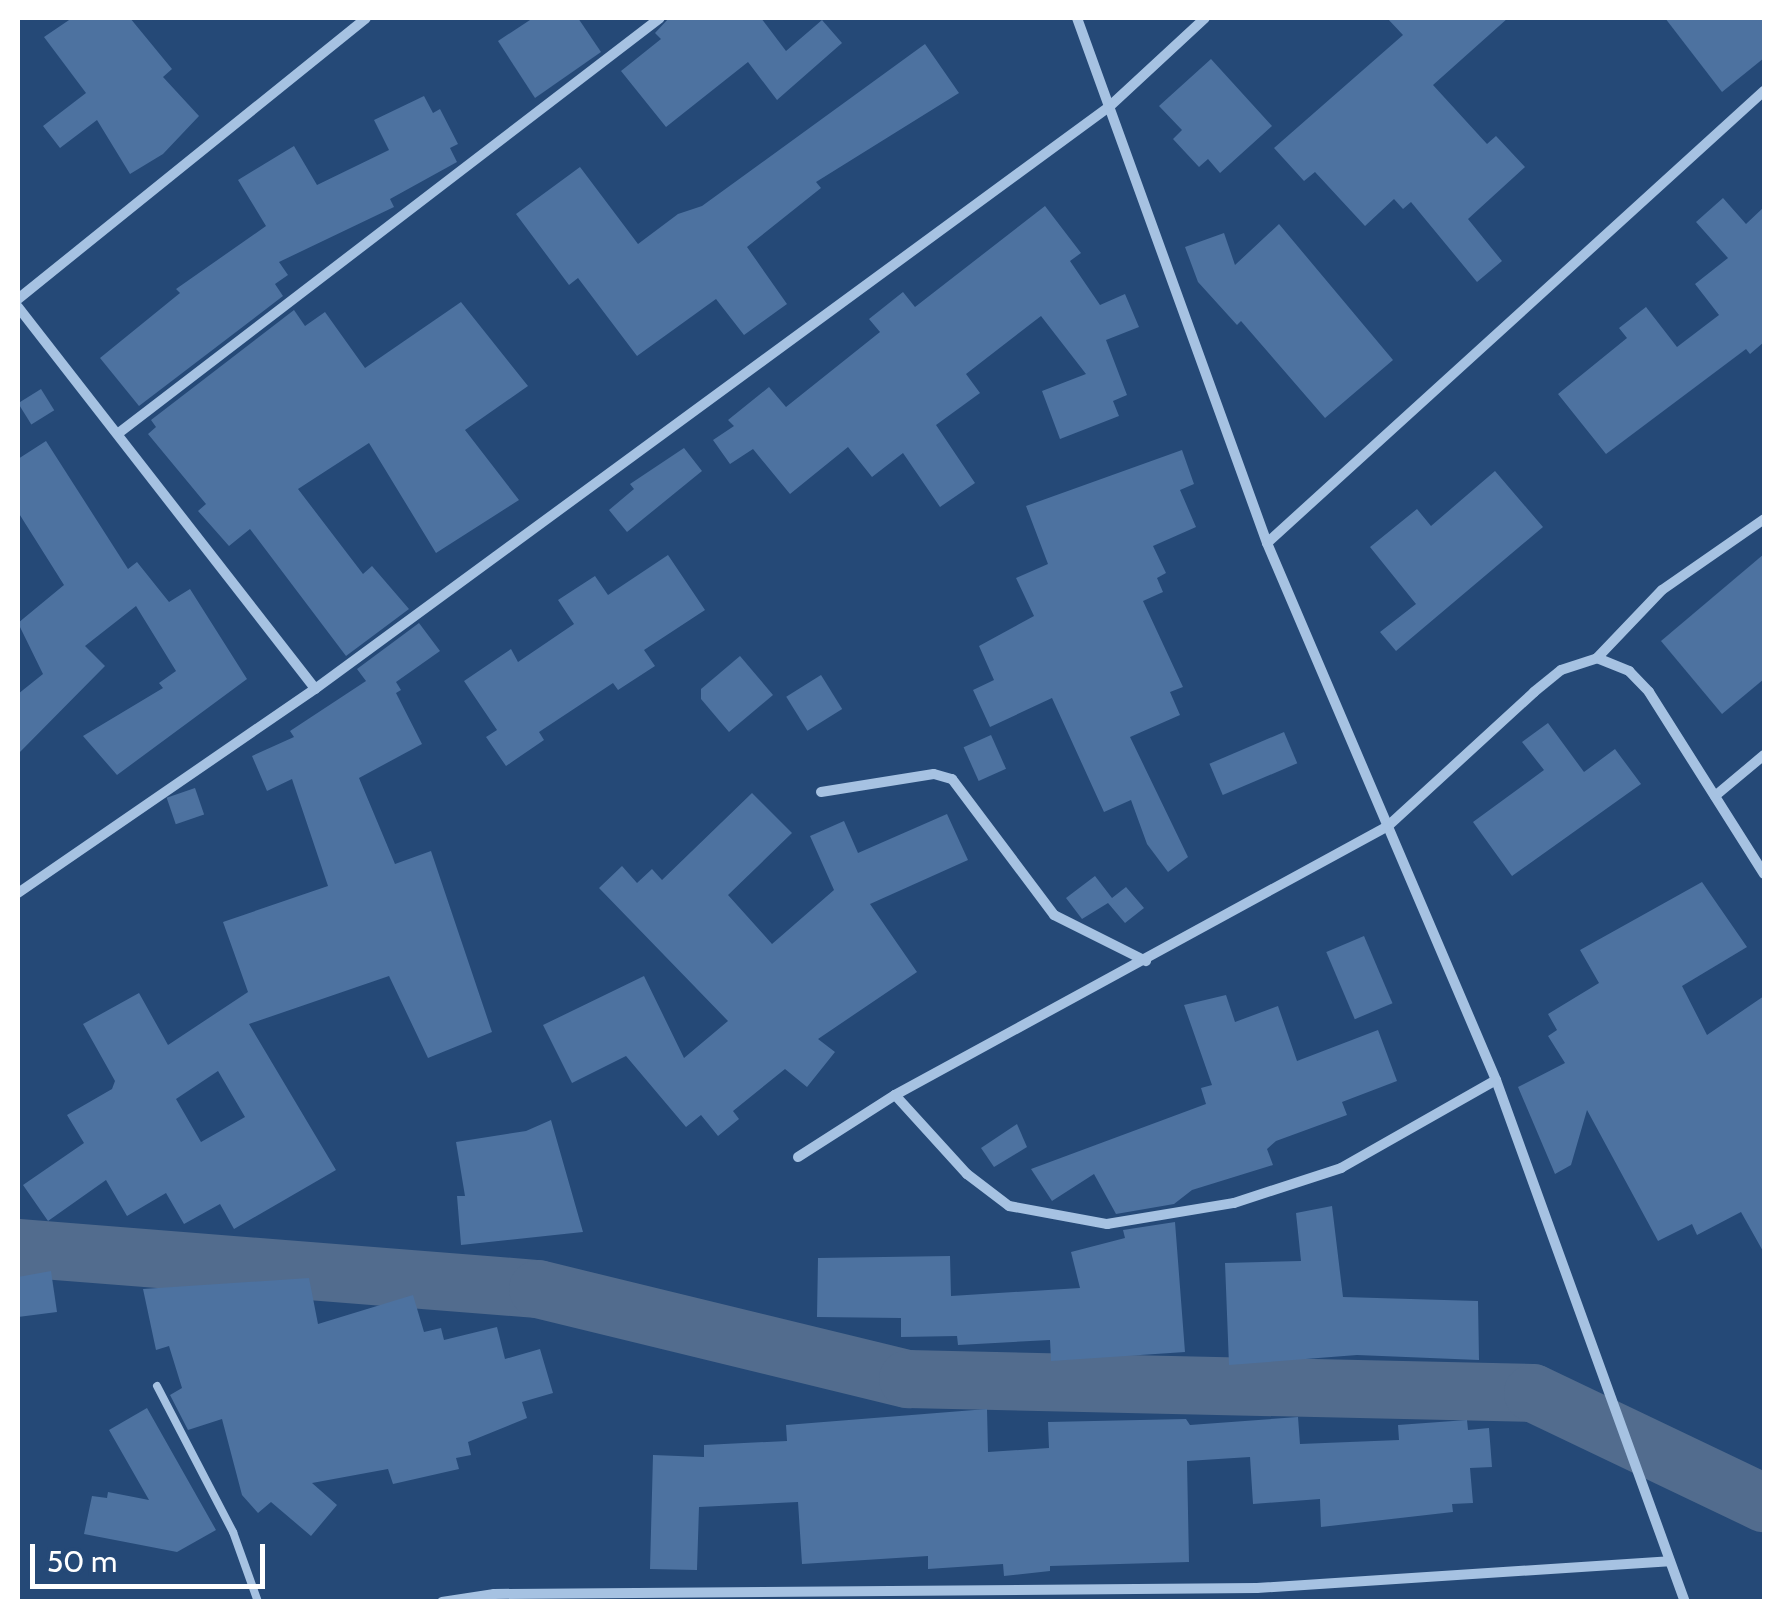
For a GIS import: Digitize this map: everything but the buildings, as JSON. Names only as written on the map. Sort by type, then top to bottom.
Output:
[{"type":"street","points":[[315,689],[18,303],[366,18]]},
{"type":"street","points":[[120,432],[660,18]]},
{"type":"street","points":[[1077,18],[1267,543],[1496,1080],[1624,1419],[1684,1602]]},
{"type":"street","points":[[18,894],[315,689],[1110,106],[1204,18]]},
{"type":"street","points":[[1267,543],[1764,92]]},
{"type":"street","points":[[798,1157],[895,1094],[1146,962],[1388,826],[1534,692],[1562,670],[1596,658],[1662,590],[1764,519]]},
{"type":"street","points":[[1596,658],[1629,671],[1648,692],[1764,874]]},
{"type":"street","points":[[1715,796],[1764,755]]},
{"type":"street","points":[[822,792],[934,774],[952,778],[1054,915],[1146,962]]},
{"type":"street","points":[[895,1094],[967,1174],[1009,1206],[1107,1224],[1234,1203],[1341,1168],[1496,1080]]},
{"type":"street","points":[[442,1602],[494,1594],[1257,1588],[1669,1562]]},
{"type":"street","points":[[1257,1588],[1258,1602]]},
{"type":"lane","points":[[157,1386],[232,1532],[258,1602]]},
{"type":"waterway","points":[[18,1248],[538,1289],[908,1379],[1533,1393],[1764,1503]]}]
